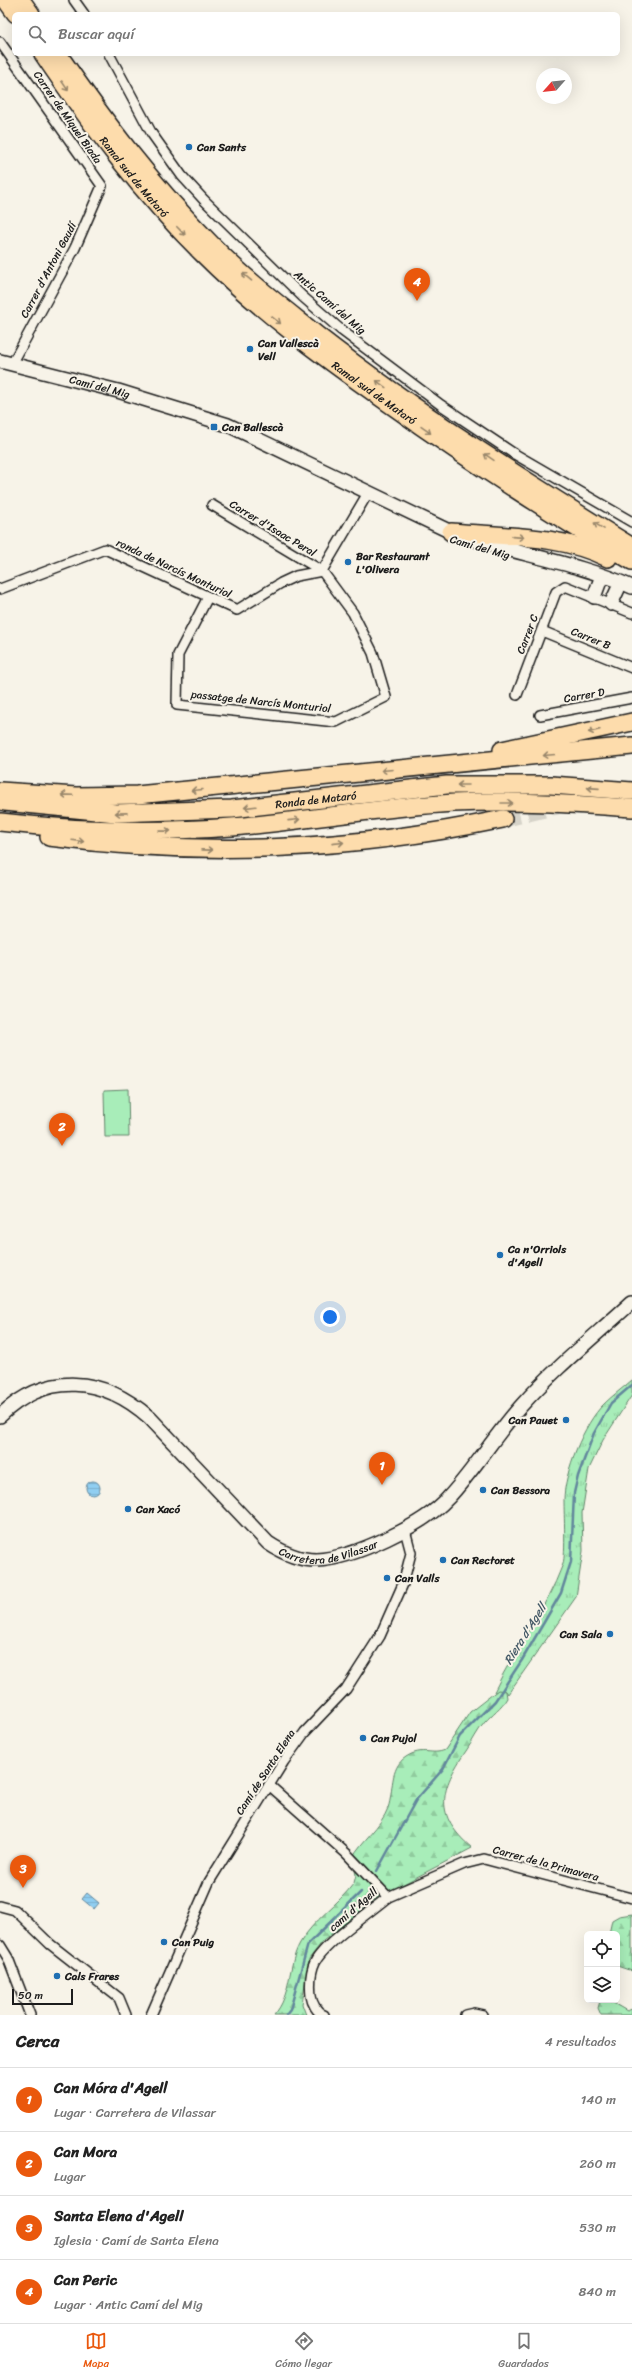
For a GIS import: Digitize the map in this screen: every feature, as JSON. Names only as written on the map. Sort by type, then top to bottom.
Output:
[{"type":"highway","points":[[12,4],[27,12]]},
{"type":"highway","name":"Ramal sud de Mataró","points":[[44,56],[107,145],[147,195],[203,254],[268,313],[352,378],[458,452],[632,561]]},
{"type":"highway","points":[[59,56],[118,139],[155,184],[212,246],[239,271],[358,367],[412,405],[513,473],[632,546]]},
{"type":"highway","points":[[451,532],[566,542],[586,548],[632,571]]},
{"type":"highway","points":[[426,767],[434,762],[574,736],[632,722]]},
{"type":"highway","points":[[0,791],[76,796],[137,795],[632,746]]},
{"type":"highway","name":"Ronda de Mataró","points":[[0,801],[33,806],[116,813],[232,809],[447,785],[551,785],[632,791]]},
{"type":"highway","name":"Ronda de Mataró","points":[[1,822],[65,828],[170,831],[232,827],[454,803],[548,802],[632,808]]},
{"type":"highway","points":[[1,822],[10,830],[40,836],[112,845],[207,850],[313,846],[394,838],[503,819]]},
{"type":"street","points":[[74,0],[83,12]]},
{"type":"street","name":"Carrer de Miquel Biada","points":[[0,42],[102,186]]},
{"type":"street","name":"Antic Camí del Mig","points":[[110,56],[152,134],[182,176],[204,200],[303,297],[341,330],[441,405],[513,453],[600,502],[632,522]]},
{"type":"street","name":"Carrer d'Antoni Gaudí","points":[[6,362],[74,248],[102,186]]},
{"type":"street","name":"Camí del Mig","points":[[6,362],[118,391],[246,432],[299,458],[449,538],[562,568],[600,581],[632,595]]},
{"type":"street","name":"Camí del Mig","points":[[198,417],[365,498],[400,511],[441,531],[451,532],[475,541],[552,559],[594,571],[632,587]]},
{"type":"street","name":"Camí del Mig","points":[[299,458],[315,469],[361,492],[365,498]]},
{"type":"street","points":[[322,571],[365,498]]},
{"type":"street","name":"Antic Camí del Mig","points":[[600,502],[632,517]]},
{"type":"street","name":"Carrer d'Isaac Peral","points":[[212,505],[322,571]]},
{"type":"street","name":"ronda de Narcís Monturiol","points":[[0,589],[105,549],[237,610],[281,583],[296,576],[322,571]]},
{"type":"street","name":"Camí del Mig","points":[[552,559],[596,577],[600,581]]},
{"type":"street","name":"passatge de Narcís Monturiol","points":[[208,597],[178,654],[177,704],[336,722],[386,697],[373,653],[353,614],[322,571]]},
{"type":"street","points":[[600,581],[594,597],[632,613]]},
{"type":"street","name":"Carrer C","points":[[517,695],[556,592],[565,586],[594,597]]},
{"type":"street","name":"Camí del Mig","points":[[618,589],[621,586],[632,590]]},
{"type":"street","points":[[611,604],[618,589]]},
{"type":"street","name":"Carrer B","points":[[542,631],[632,668]]},
{"type":"street","name":"Carrer D","points":[[540,715],[632,698]]},
{"type":"street","name":"Carretera de Vilassar","points":[[0,1416],[11,1406],[26,1396],[44,1388],[62,1384],[81,1384],[100,1388],[119,1395],[136,1406],[150,1418],[268,1543],[282,1553],[299,1558],[315,1560],[333,1558],[405,1530],[448,1499],[522,1405],[556,1371],[632,1302]]},
{"type":"street","name":"Camí de Santa Elena","points":[[151,2015],[209,1882],[269,1785],[306,1732],[346,1689],[380,1636],[403,1584],[412,1553],[405,1530]]},
{"type":"street","name":"camí d'Agell","points":[[269,1785],[347,1854],[388,1896],[323,1951],[314,1963],[310,1984],[311,2001],[320,2014],[324,2015]]},
{"type":"street","name":"Carrer de la Primavera","points":[[388,1896],[464,1864],[484,1859],[632,1898]]},
{"type":"street","points":[[0,1906],[15,1910],[50,1944],[119,1998],[126,2015]]},
{"type":"street","points":[[0,1945],[8,1958],[30,2015]]},
{"type":"street","points":[[465,2015],[474,2013],[483,2015]]},
{"type":"green space","points":[[128,1089],[129,1137],[105,1137],[104,1090]]},
{"type":"green space","points":[[632,1380],[632,1395],[603,1440],[589,1469],[582,1513],[583,1551],[576,1597],[508,1694],[506,1691],[494,1692],[548,1598],[563,1564],[565,1489],[567,1476],[576,1449],[589,1423],[597,1412],[607,1401]]},
{"type":"green space","points":[[498,1690],[506,1691],[507,1698],[480,1729],[457,1765],[446,1790],[446,1813],[459,1836],[472,1848],[375,1899],[323,1941],[309,1959],[302,2004],[306,2015],[274,2015],[284,1999],[293,1961],[300,1943],[312,1927],[354,1883],[356,1875],[352,1858],[385,1815],[390,1801],[394,1773],[397,1767],[406,1757],[417,1752],[440,1752],[445,1750],[470,1712]]},
{"type":"green space","points":[[632,1914],[632,1971],[620,1967],[620,1931],[610,1931],[612,1920],[619,1916]]},
{"type":"green space","points":[[599,2003],[613,2003],[627,2011],[632,2009],[632,2015],[601,2015],[598,2008]]},
{"type":"water","points":[[90,1481],[96,1481],[100,1485],[100,1491],[96,1495],[90,1495],[86,1491],[86,1485]]},
{"type":"water","points":[[87,1893],[99,1903],[94,1909],[82,1899]]},
{"type":"waterway","name":"Riera d'Agell","points":[[377,1871],[416,1800],[443,1769],[460,1736],[495,1701],[522,1660],[561,1593],[571,1562],[574,1493],[578,1476],[594,1433],[611,1403],[632,1385]]},
{"type":"waterway","name":"Riera d'Agell","points":[[286,2015],[290,2010],[308,1944],[361,1892]]},
{"type":"tunnel","points":[[503,819],[557,806]]},
{"type":"place","name":"Can Sants","points":[[189,147]]},
{"type":"place","name":"Can Peric","points":[[417,301]]},
{"type":"place","name":"Can Vallescà Vell","points":[[250,349]]},
{"type":"place","name":"Can Ballescà","points":[[214,427]]},
{"type":"place","name":"Bar Restaurant L'Olivera","points":[[348,562]]},
{"type":"place","name":"Can Mora","points":[[62,1146]]},
{"type":"place","name":"Ca n'Orriols d'Agell","points":[[500,1255]]},
{"type":"place","name":"Can Pauet","points":[[566,1420]]},
{"type":"place","name":"Can Móra d'Agell","points":[[382,1485]]},
{"type":"place","name":"Can Bessora","points":[[483,1490]]},
{"type":"place","name":"Can Xacó","points":[[128,1509]]},
{"type":"place","name":"Can Rectoret","points":[[443,1560]]},
{"type":"place","name":"Can Valls","points":[[387,1578]]},
{"type":"place","name":"Can Sala","points":[[610,1634]]},
{"type":"place","name":"Can Pujol","points":[[363,1738]]},
{"type":"place","name":"Santa Elena d'Agell","points":[[23,1888]]},
{"type":"place","name":"Can Puig","points":[[164,1942]]},
{"type":"place","name":"Cals Frares","points":[[57,1976]]}]
